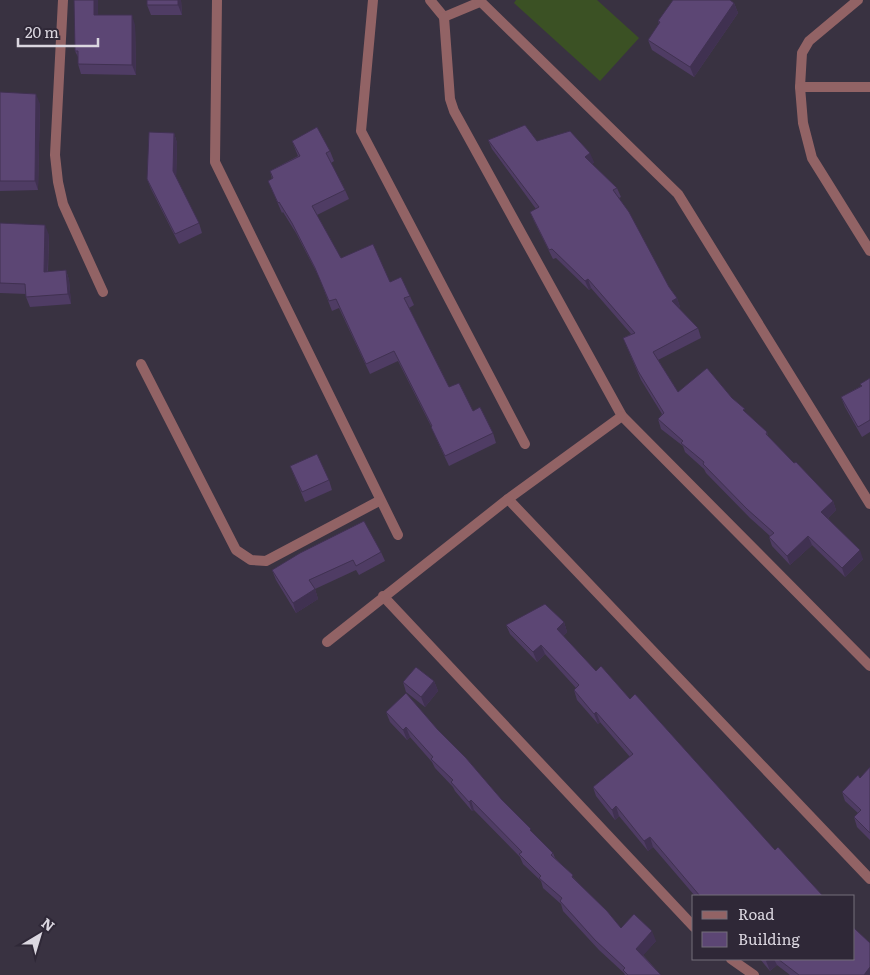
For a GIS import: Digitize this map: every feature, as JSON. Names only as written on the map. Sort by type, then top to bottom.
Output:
[{"type":"street","points":[[63,0],[55,154],[58,182],[62,204],[103,292]]},
{"type":"street","points":[[217,0],[216,162],[398,535]]},
{"type":"street","points":[[373,0],[361,131],[525,444]]},
{"type":"street","points":[[430,0],[444,17],[450,99],[454,111],[622,416],[870,666]]},
{"type":"street","points":[[858,0],[808,41],[802,53],[800,87],[803,124],[812,158],[870,251]]},
{"type":"street","points":[[444,17],[479,1],[678,194],[870,504]]},
{"type":"street","points":[[800,87],[870,87]]},
{"type":"street","points":[[141,364],[236,550],[251,560],[266,561],[380,501]]},
{"type":"street","points":[[327,642],[508,499],[622,416]]},
{"type":"street","points":[[508,499],[870,879]]},
{"type":"street","points":[[383,596],[692,925]]},
{"type":"street","points":[[732,960],[754,975]]},
{"type":"green space","points":[[516,0],[597,0],[639,38],[600,81],[514,3]]},
{"type":"building","points":[[74,0],[94,0],[94,15],[132,15],[132,65],[78,64],[78,51],[75,51]]},
{"type":"building","points":[[147,0],[178,0],[178,5],[147,5]]},
{"type":"building","points":[[673,0],[730,0],[734,3],[690,67],[648,40],[660,22],[658,21]]},
{"type":"building","points":[[0,92],[36,94],[35,181],[0,181]]},
{"type":"building","points":[[525,125],[537,141],[570,131],[590,153],[585,157],[617,188],[613,190],[629,212],[669,287],[677,298],[672,301],[698,328],[653,352],[678,392],[707,368],[732,398],[745,409],[743,410],[767,432],[766,434],[833,501],[821,512],[860,550],[842,568],[808,536],[787,556],[769,537],[774,533],[747,509],[703,464],[704,462],[681,443],[683,441],[658,419],[664,413],[638,371],[623,338],[635,333],[588,279],[585,281],[552,249],[549,250],[530,212],[539,207],[488,140]]},
{"type":"building","points":[[317,127],[330,151],[326,153],[345,190],[312,206],[341,258],[373,244],[390,282],[401,277],[410,296],[404,298],[449,387],[459,383],[473,411],[480,407],[493,433],[445,456],[394,351],[366,364],[336,299],[329,301],[315,268],[292,223],[278,203],[268,181],[273,178],[270,171],[300,156],[292,141]]},
{"type":"building","points":[[149,132],[174,133],[173,171],[199,223],[175,234],[147,179]]},
{"type":"building","points":[[0,223],[45,225],[44,272],[66,270],[68,294],[26,297],[25,284],[0,283]]},
{"type":"building","points":[[870,378],[870,420],[858,427],[841,397],[862,386],[860,384]]},
{"type":"building","points":[[317,454],[329,480],[302,492],[290,466]]},
{"type":"building","points":[[364,521],[381,552],[356,566],[353,560],[309,580],[315,589],[293,603],[272,570],[300,553]]},
{"type":"building","points":[[545,604],[564,622],[557,629],[596,671],[601,666],[630,699],[635,694],[775,850],[778,847],[822,895],[699,895],[650,837],[644,841],[616,806],[612,810],[593,787],[633,754],[596,712],[594,714],[574,690],[579,685],[541,645],[533,652],[506,625]]},
{"type":"building","points":[[416,667],[434,681],[421,697],[403,682]]},
{"type":"building","points":[[406,693],[502,800],[553,853],[551,855],[573,875],[572,877],[607,911],[621,928],[634,914],[652,931],[636,949],[661,975],[628,975],[623,970],[625,968],[595,940],[560,901],[562,898],[539,878],[541,876],[519,854],[522,852],[471,800],[469,802],[451,782],[453,780],[431,759],[433,757],[406,727],[403,730],[386,712]]},
{"type":"building","points":[[870,767],[870,833],[854,817],[861,810],[842,792],[858,775],[860,778]]},
{"type":"building","points":[[855,929],[870,943],[870,967],[864,975],[799,975],[779,960],[855,960]]}]
